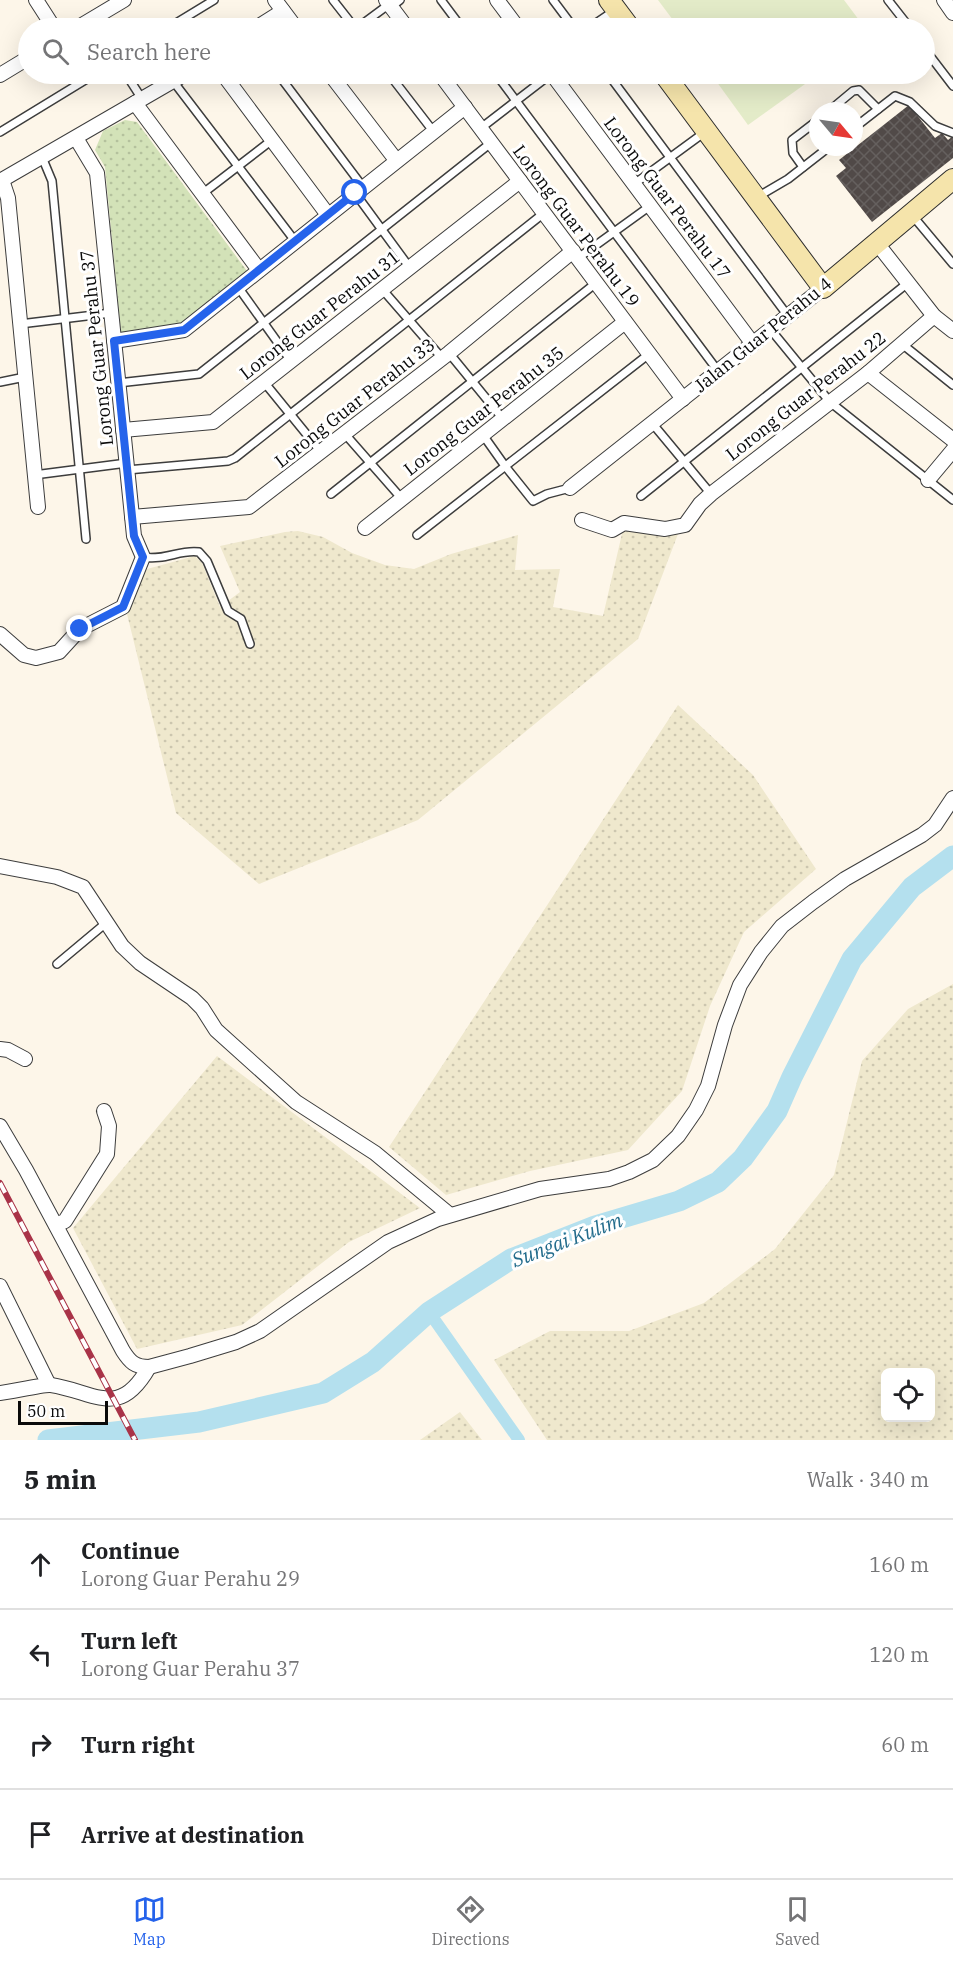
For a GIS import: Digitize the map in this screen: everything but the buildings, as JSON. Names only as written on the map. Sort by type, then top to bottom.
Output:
[{"type":"street","points":[[36,0],[48,18]]},
{"type":"street","points":[[102,18],[124,0]]},
{"type":"street","points":[[497,0],[510,18]]},
{"type":"street","points":[[944,0],[953,13]]},
{"type":"street","points":[[392,2],[401,18]]},
{"type":"street","points":[[613,5],[623,18]]},
{"type":"street","points":[[266,18],[279,6],[288,18]]},
{"type":"street","points":[[0,75],[18,64]]},
{"type":"street","points":[[38,507],[8,198],[1,180],[167,84]]},
{"type":"street","points":[[230,84],[328,215]]},
{"type":"street","points":[[338,84],[396,160]]},
{"type":"street","name":"Lorong Guar Perahu 19","points":[[448,84],[683,399]]},
{"type":"street","name":"Lorong Guar Perahu 17","points":[[559,84],[753,344]]},
{"type":"street","points":[[672,84],[823,288]]},
{"type":"street","points":[[139,101],[202,194],[259,270]]},
{"type":"street","points":[[114,341],[184,330],[465,107]]},
{"type":"street","name":"Lorong Guar Perahu 37","points":[[76,138],[97,173],[134,536],[143,557]]},
{"type":"street","name":"Jalan Guar Perahu 4","points":[[570,488],[771,330],[953,179]]},
{"type":"street","name":"Lorong Guar Perahu 31","points":[[123,430],[213,422],[520,181]]},
{"type":"street","points":[[876,242],[934,316],[953,331]]},
{"type":"street","name":"Lorong Guar Perahu 33","points":[[132,517],[249,507],[575,255]]},
{"type":"street","name":"Lorong Guar Perahu 22","points":[[582,520],[612,530],[624,523],[664,528],[684,525],[711,494],[868,373],[934,316]]},
{"type":"street","name":"Lorong Guar Perahu 35","points":[[365,528],[625,322]]},
{"type":"street","points":[[868,373],[953,440]]},
{"type":"street","points":[[928,480],[953,450]]},
{"type":"street","points":[[0,634],[24,655],[36,658],[59,652],[80,629],[123,607],[143,557]]},
{"type":"street","points":[[0,1126],[131,1363],[149,1367],[236,1342],[260,1331],[388,1242],[450,1215],[540,1189],[609,1179],[630,1172],[652,1160],[678,1137],[696,1110],[708,1086],[725,1025],[740,985],[782,926],[845,879],[922,835],[935,825],[953,798]]},
{"type":"street","points":[[0,866],[57,878],[83,888],[122,946],[140,963],[192,998],[202,1008],[216,1030],[296,1102],[375,1153],[450,1215]]},
{"type":"street","points":[[0,1049],[8,1050],[24,1059]]},
{"type":"street","points":[[56,1225],[65,1221],[107,1154],[110,1126],[104,1111]]},
{"type":"street","points":[[0,1286],[49,1385]]},
{"type":"street","points":[[0,1393],[49,1385],[110,1399],[129,1393],[140,1382],[149,1367]]},
{"type":"lane","points":[[184,18],[214,0]]},
{"type":"lane","points":[[333,0],[348,18]]},
{"type":"lane","points":[[441,0],[454,18]]},
{"type":"lane","points":[[553,0],[566,18]]},
{"type":"lane","points":[[888,0],[902,18]]},
{"type":"lane","points":[[370,18],[392,2]]},
{"type":"lane","points":[[599,18],[613,5]]},
{"type":"lane","points":[[935,62],[953,86]]},
{"type":"lane","points":[[0,132],[79,84]]},
{"type":"lane","points":[[131,84],[139,101]]},
{"type":"lane","points":[[184,84],[238,166],[295,241]]},
{"type":"lane","points":[[285,84],[359,190],[381,230],[410,268]]},
{"type":"lane","points":[[397,84],[433,131]]},
{"type":"lane","points":[[503,84],[717,372]]},
{"type":"lane","points":[[481,128],[538,84]]},
{"type":"lane","points":[[615,84],[788,316]]},
{"type":"lane","points":[[840,102],[854,91],[859,90],[878,109]]},
{"type":"lane","points":[[863,121],[895,96],[910,102],[935,126],[953,133]]},
{"type":"lane","points":[[803,167],[794,153],[792,140],[809,127]]},
{"type":"lane","points":[[634,184],[707,131]]},
{"type":"lane","points":[[202,194],[272,140]]},
{"type":"lane","points":[[118,382],[199,374],[492,142]]},
{"type":"lane","points":[[756,197],[775,187],[817,156]]},
{"type":"lane","points":[[42,157],[52,181],[86,539]]},
{"type":"lane","points":[[575,255],[650,206]]},
{"type":"lane","points":[[34,475],[79,469],[235,458],[544,213]]},
{"type":"lane","points":[[911,214],[953,264]]},
{"type":"lane","points":[[641,496],[909,282]]},
{"type":"lane","points":[[332,494],[596,283]]},
{"type":"lane","points":[[238,287],[291,361]]},
{"type":"lane","points":[[382,289],[409,320],[472,382],[503,419]]},
{"type":"lane","points":[[20,324],[111,314]]},
{"type":"lane","points":[[771,330],[830,402],[953,500]]},
{"type":"lane","points":[[902,344],[953,385]]},
{"type":"lane","points":[[417,535],[649,354]]},
{"type":"lane","points":[[0,382],[25,377]]},
{"type":"lane","points":[[264,382],[321,452]]},
{"type":"lane","points":[[652,423],[711,494]]},
{"type":"lane","points":[[345,434],[402,499]]},
{"type":"lane","points":[[483,435],[533,501],[547,494],[570,488]]},
{"type":"lane","points":[[143,557],[156,559],[192,551],[200,552],[207,561],[228,611],[241,618],[250,644]]},
{"type":"lane","points":[[57,964],[106,923]]},
{"type":"shaded area","points":[[624,525],[678,534],[638,639],[418,820],[259,884],[176,813],[127,614],[137,585],[147,569],[195,556],[202,563],[220,607],[240,592],[220,546],[298,531],[323,537],[352,553],[385,565],[414,569],[451,554],[518,535],[515,570],[560,569],[553,607],[603,616]]},
{"type":"shaded area","points":[[678,705],[753,775],[816,869],[744,932],[710,1006],[682,1091],[628,1150],[530,1171],[446,1195],[389,1147]]},
{"type":"shaded area","points":[[953,984],[953,1440],[547,1440],[494,1360],[550,1331],[629,1331],[704,1303],[775,1249],[834,1175],[862,1061],[908,1009]]},
{"type":"shaded area","points":[[217,1056],[420,1208],[349,1242],[242,1325],[137,1349],[73,1228]]},
{"type":"shaded area","points":[[460,1412],[482,1440],[420,1440]]},
{"type":"green space","points":[[658,0],[844,0],[858,18],[672,18]]},
{"type":"green space","points":[[718,84],[805,84],[748,125]]},
{"type":"green space","points":[[125,120],[137,122],[247,271],[182,325],[121,333],[105,167],[95,150],[103,131]]},
{"type":"waterway","name":"Sungai Kulim","points":[[48,1440],[199,1422],[323,1393],[373,1362],[429,1312],[511,1259],[595,1226],[679,1201],[718,1182],[743,1158],[777,1111],[852,959],[912,887],[953,856]]},
{"type":"waterway","points":[[429,1312],[519,1440]]},
{"type":"railway","points":[[0,1183],[135,1440]]},
{"type":"route","points":[[80,629],[123,607],[143,557],[134,536],[114,341],[184,330],[355,193]]}]
